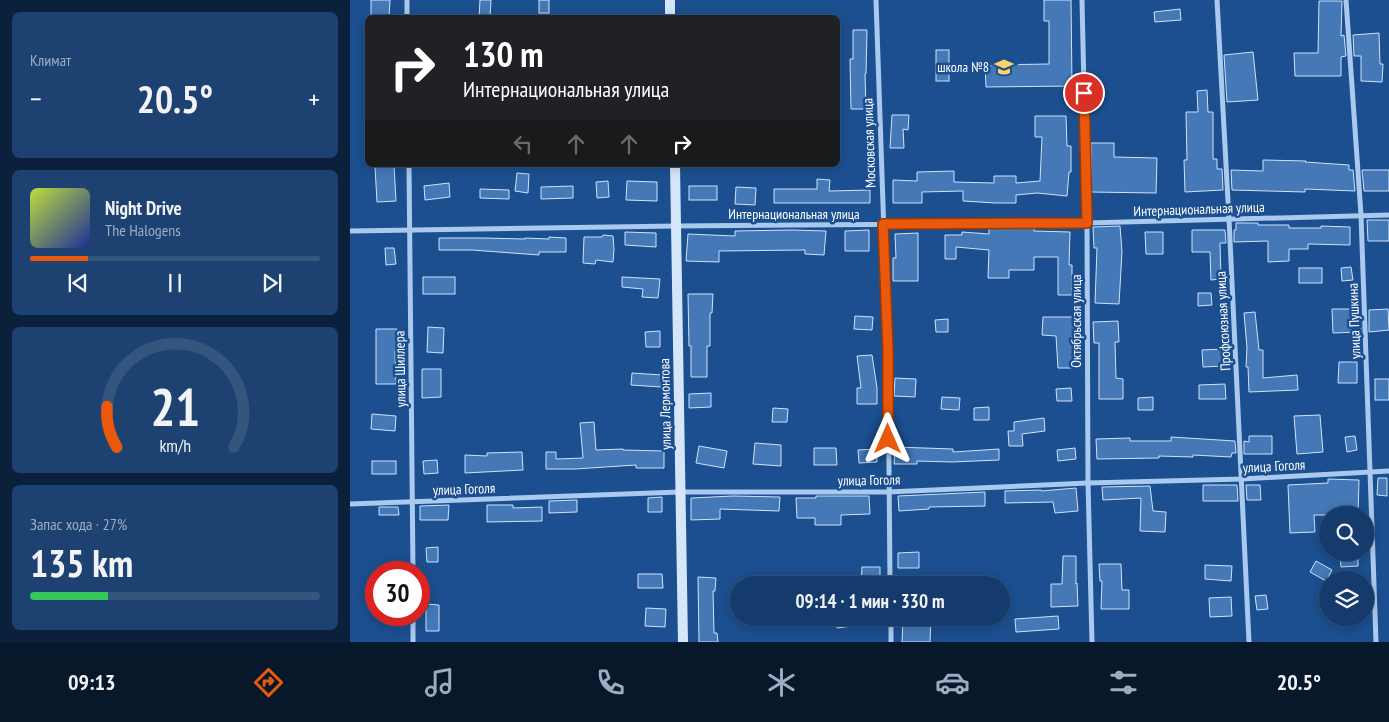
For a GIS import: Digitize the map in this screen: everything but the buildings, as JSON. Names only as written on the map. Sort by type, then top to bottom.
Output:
[{"type":"street","points":[[407,0],[407,15]]},
{"type":"street","points":[[670,0],[670,15]]},
{"type":"street","name":"Московская улица","points":[[876,0],[888,350],[890,576]]},
{"type":"street","name":"Октябрьская улица","points":[[1082,0],[1087,223],[1088,483],[1092,642]]},
{"type":"street","name":"Профсоюзная улица","points":[[1217,0],[1249,642]]},
{"type":"street","name":"улица Пушкина","points":[[1346,0],[1361,215],[1376,642]]},
{"type":"street","name":"улица Шиллера","points":[[409,167],[413,561]]},
{"type":"street","name":"улица Лермонтова","points":[[675,167],[683,642]]},
{"type":"street","name":"Интернациональная улица","points":[[350,231],[1087,223],[1389,215]]},
{"type":"street","name":"улица Гоголя","points":[[350,504],[680,492],[888,492],[1389,472]]},
{"type":"street","points":[[413,626],[413,642]]},
{"type":"street","points":[[891,626],[891,642]]},
{"type":"place","name":"школа №8","points":[[1004,67]]},
{"type":"route","points":[[888,439],[888,350],[883,224],[1087,223],[1084,93]]}]
